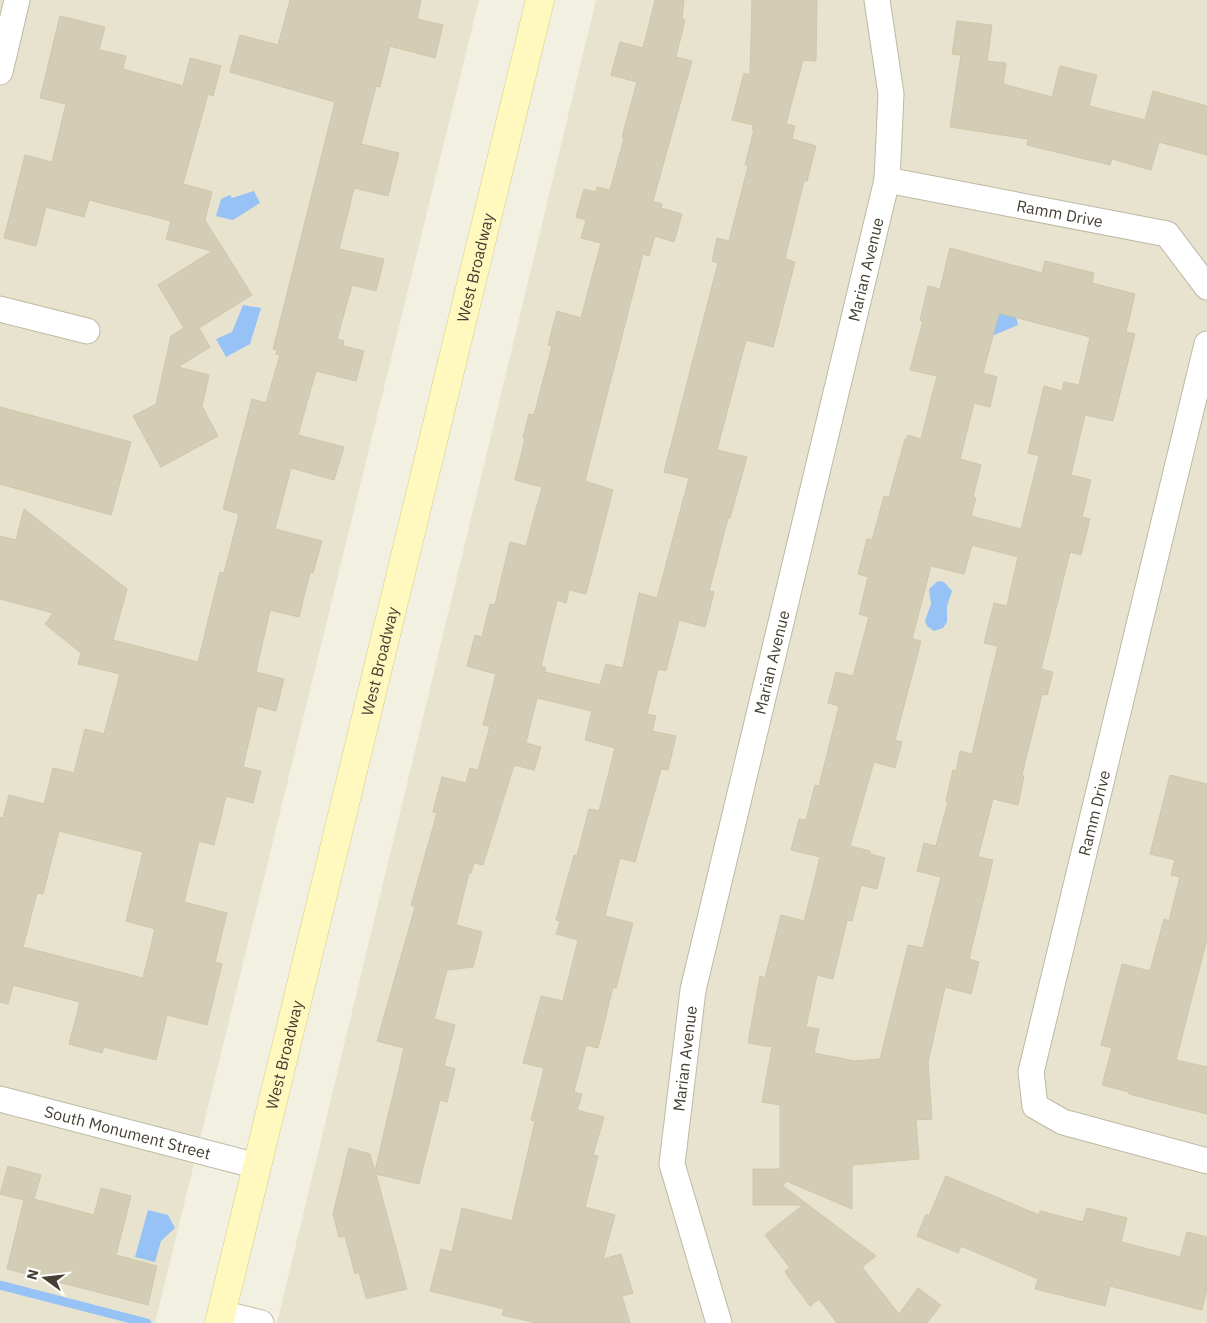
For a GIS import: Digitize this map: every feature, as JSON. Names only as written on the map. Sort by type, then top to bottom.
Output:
[{"type":"main road","name":"West Broadway","points":[[220,1318],[540,0]]},
{"type":"street","points":[[0,72],[17,0]]},
{"type":"street","name":"Marian Avenue","points":[[718,1323],[672,1164],[693,990],[887,180],[891,94],[877,0]]},
{"type":"street","name":"Ramm Drive","points":[[887,180],[1167,234],[1207,287]]},
{"type":"street","points":[[0,308],[87,331]]},
{"type":"street","name":"Ramm Drive","points":[[1207,344],[1031,1072],[1035,1106],[1063,1122],[1207,1161]]},
{"type":"street","name":"South Monument Street","points":[[0,1099],[257,1166]]},
{"type":"street","points":[[220,1318],[261,1323]]},
{"type":"shaded area","points":[[0,0],[479,0],[155,1323],[0,1323]]},
{"type":"shaded area","points":[[596,0],[1207,0],[1207,1323],[277,1323]]},
{"type":"water","points":[[254,191],[260,203],[233,220],[216,216],[221,199],[230,195],[232,198]]},
{"type":"water","points":[[243,305],[261,308],[250,344],[226,357],[216,339],[232,332]]},
{"type":"water","points":[[1014,308],[1018,325],[992,336],[997,313]]},
{"type":"water","points":[[938,581],[944,582],[952,591],[947,606],[947,622],[943,628],[934,631],[927,626],[925,621],[931,604],[929,589]]},
{"type":"water","points":[[148,1210],[168,1215],[175,1228],[161,1241],[155,1262],[135,1257]]},
{"type":"building","points":[[290,0],[421,0],[417,19],[443,25],[435,58],[390,46],[380,87],[376,86],[361,144],[399,153],[388,196],[354,188],[339,249],[384,259],[376,291],[352,285],[337,339],[344,341],[343,346],[364,351],[356,381],[316,371],[298,435],[344,447],[334,480],[291,468],[275,529],[322,541],[313,573],[310,572],[299,617],[270,610],[256,672],[284,679],[276,711],[257,706],[243,767],[261,771],[253,803],[226,796],[214,845],[199,841],[184,902],[227,913],[215,962],[222,964],[207,1025],[167,1015],[156,1060],[104,1047],[102,1053],[69,1044],[80,1002],[13,985],[8,1004],[0,1002],[0,817],[3,818],[9,795],[44,804],[53,768],[74,773],[85,729],[104,734],[120,674],[78,664],[81,653],[45,624],[53,613],[0,599],[0,536],[16,540],[24,509],[127,589],[113,640],[198,662],[220,572],[224,573],[239,514],[223,509],[252,399],[266,403],[280,355],[276,354],[277,350],[273,349],[335,102],[230,72],[240,35],[278,45]],"holes":[[[59,831],[143,852],[126,921],[155,929],[143,978],[23,947],[37,893],[43,894]]]},
{"type":"building","points":[[655,0],[684,0],[682,19],[685,20],[676,57],[692,61],[653,201],[662,204],[661,208],[682,214],[674,242],[655,236],[649,256],[643,254],[585,481],[613,490],[586,594],[569,590],[566,603],[557,600],[541,666],[546,668],[545,672],[600,685],[606,664],[623,668],[639,593],[657,598],[689,478],[664,472],[718,263],[712,261],[717,238],[729,241],[748,166],[745,165],[754,129],[752,129],[753,125],[732,120],[744,73],[750,75],[752,0],[817,0],[816,61],[803,60],[786,124],[795,126],[792,139],[816,146],[807,181],[804,181],[785,259],[795,262],[773,347],[746,340],[717,450],[747,457],[730,518],[728,518],[709,591],[714,592],[705,627],[679,620],[666,671],[658,669],[647,714],[656,716],[652,731],[676,736],[668,770],[661,769],[635,862],[620,858],[605,916],[633,923],[616,988],[613,987],[598,1048],[586,1045],[574,1092],[582,1094],[577,1110],[604,1117],[593,1155],[598,1156],[585,1207],[615,1215],[603,1259],[621,1254],[633,1293],[622,1296],[630,1323],[536,1323],[502,1315],[504,1309],[430,1291],[441,1249],[452,1252],[462,1208],[512,1221],[535,1121],[531,1120],[544,1068],[523,1063],[541,996],[563,1001],[578,940],[556,934],[560,921],[556,920],[574,855],[577,856],[589,809],[599,811],[615,748],[585,740],[592,711],[537,698],[526,743],[541,747],[534,770],[514,765],[483,865],[474,863],[471,873],[469,873],[456,925],[482,932],[473,967],[447,970],[434,1019],[455,1025],[444,1066],[455,1069],[447,1102],[440,1100],[419,1184],[376,1174],[407,1289],[366,1298],[359,1272],[355,1274],[345,1236],[339,1237],[333,1214],[349,1148],[370,1154],[375,1171],[404,1048],[377,1041],[415,907],[411,905],[437,813],[433,812],[442,777],[466,783],[470,768],[478,770],[490,726],[483,725],[496,674],[467,666],[475,635],[482,637],[490,604],[495,605],[510,542],[526,546],[542,487],[515,480],[525,438],[523,438],[529,414],[534,415],[552,346],[548,345],[557,311],[581,318],[601,243],[581,238],[586,220],[576,217],[584,189],[596,192],[597,187],[610,190],[624,138],[622,137],[637,82],[611,75],[620,42],[643,48]]},
{"type":"building","points":[[60,16],[105,27],[99,50],[126,56],[123,69],[183,86],[190,58],[221,66],[213,96],[208,94],[183,184],[212,192],[205,220],[252,295],[199,328],[210,347],[178,367],[209,375],[202,406],[218,436],[161,467],[133,416],[156,404],[171,336],[184,328],[158,285],[212,251],[166,239],[171,221],[89,200],[84,217],[46,207],[36,246],[4,238],[25,155],[52,162],[66,104],[40,98]]},
{"type":"building","points":[[957,21],[992,25],[987,61],[1006,63],[1003,84],[1052,97],[1060,66],[1097,75],[1089,106],[1145,120],[1153,91],[1207,106],[1207,155],[1159,142],[1151,170],[1112,159],[1110,165],[1027,145],[1028,139],[950,127],[961,55],[952,54]]},
{"type":"building","points":[[950,248],[1042,273],[1045,261],[1094,273],[1092,283],[1135,294],[1126,332],[1135,334],[1113,421],[1085,415],[1071,475],[1091,480],[1082,517],[1090,519],[1081,555],[1070,552],[1041,669],[1053,672],[1047,695],[1042,694],[1022,775],[1024,776],[1018,805],[993,799],[978,857],[993,860],[969,959],[979,962],[971,994],[945,987],[928,1062],[932,1119],[916,1120],[919,1159],[852,1165],[852,1209],[786,1181],[783,1186],[876,1256],[862,1267],[899,1314],[918,1288],[941,1305],[927,1323],[837,1323],[819,1299],[810,1306],[785,1271],[790,1268],[765,1235],[803,1205],[753,1205],[753,1169],[780,1169],[780,1105],[762,1102],[772,1047],[748,1043],[760,976],[765,978],[781,915],[804,921],[816,874],[820,857],[791,850],[799,819],[806,820],[815,785],[819,786],[839,706],[828,703],[836,672],[853,676],[869,617],[859,614],[868,577],[858,574],[867,539],[872,540],[884,496],[889,497],[905,439],[907,439],[908,435],[921,439],[937,376],[910,370],[923,321],[920,320],[928,286],[940,289]],"holes":[[[999,313],[1090,337],[1079,385],[1064,382],[1062,391],[1044,386],[1028,453],[1039,456],[1021,529],[971,516],[976,498],[973,497],[981,465],[960,459],[974,403],[990,407],[997,377],[983,373]],[[972,545],[1018,557],[1007,606],[994,603],[984,643],[998,646],[972,754],[960,751],[956,771],[953,770],[946,801],[948,802],[936,846],[924,843],[917,871],[941,877],[923,948],[908,945],[880,1059],[855,1061],[814,1053],[819,1029],[806,1027],[817,975],[833,979],[847,920],[852,921],[861,885],[877,889],[885,858],[870,854],[870,851],[850,846],[874,762],[895,768],[902,742],[895,740],[921,641],[912,639],[931,566],[964,574]]]},
{"type":"building","points":[[0,407],[131,442],[111,515],[0,484]]},
{"type":"building","points":[[1170,775],[1207,784],[1207,939],[1176,1060],[1207,1067],[1207,1114],[1102,1085],[1112,1048],[1101,1045],[1122,964],[1150,971],[1164,919],[1169,921],[1180,877],[1171,875],[1175,860],[1150,854]]},
{"type":"building","points":[[8,1166],[41,1175],[34,1199],[94,1215],[101,1188],[131,1196],[116,1255],[157,1266],[148,1305],[7,1269],[24,1200],[0,1194]]},
{"type":"building","points":[[946,1176],[1039,1215],[1040,1211],[1083,1222],[1087,1208],[1127,1218],[1121,1242],[1180,1257],[1187,1232],[1207,1237],[1207,1289],[1202,1310],[1110,1286],[1105,1306],[1035,1289],[1038,1279],[961,1246],[958,1253],[917,1236],[926,1214],[929,1216]]},
{"type":"waterway","points":[[0,1285],[147,1323]]}]
